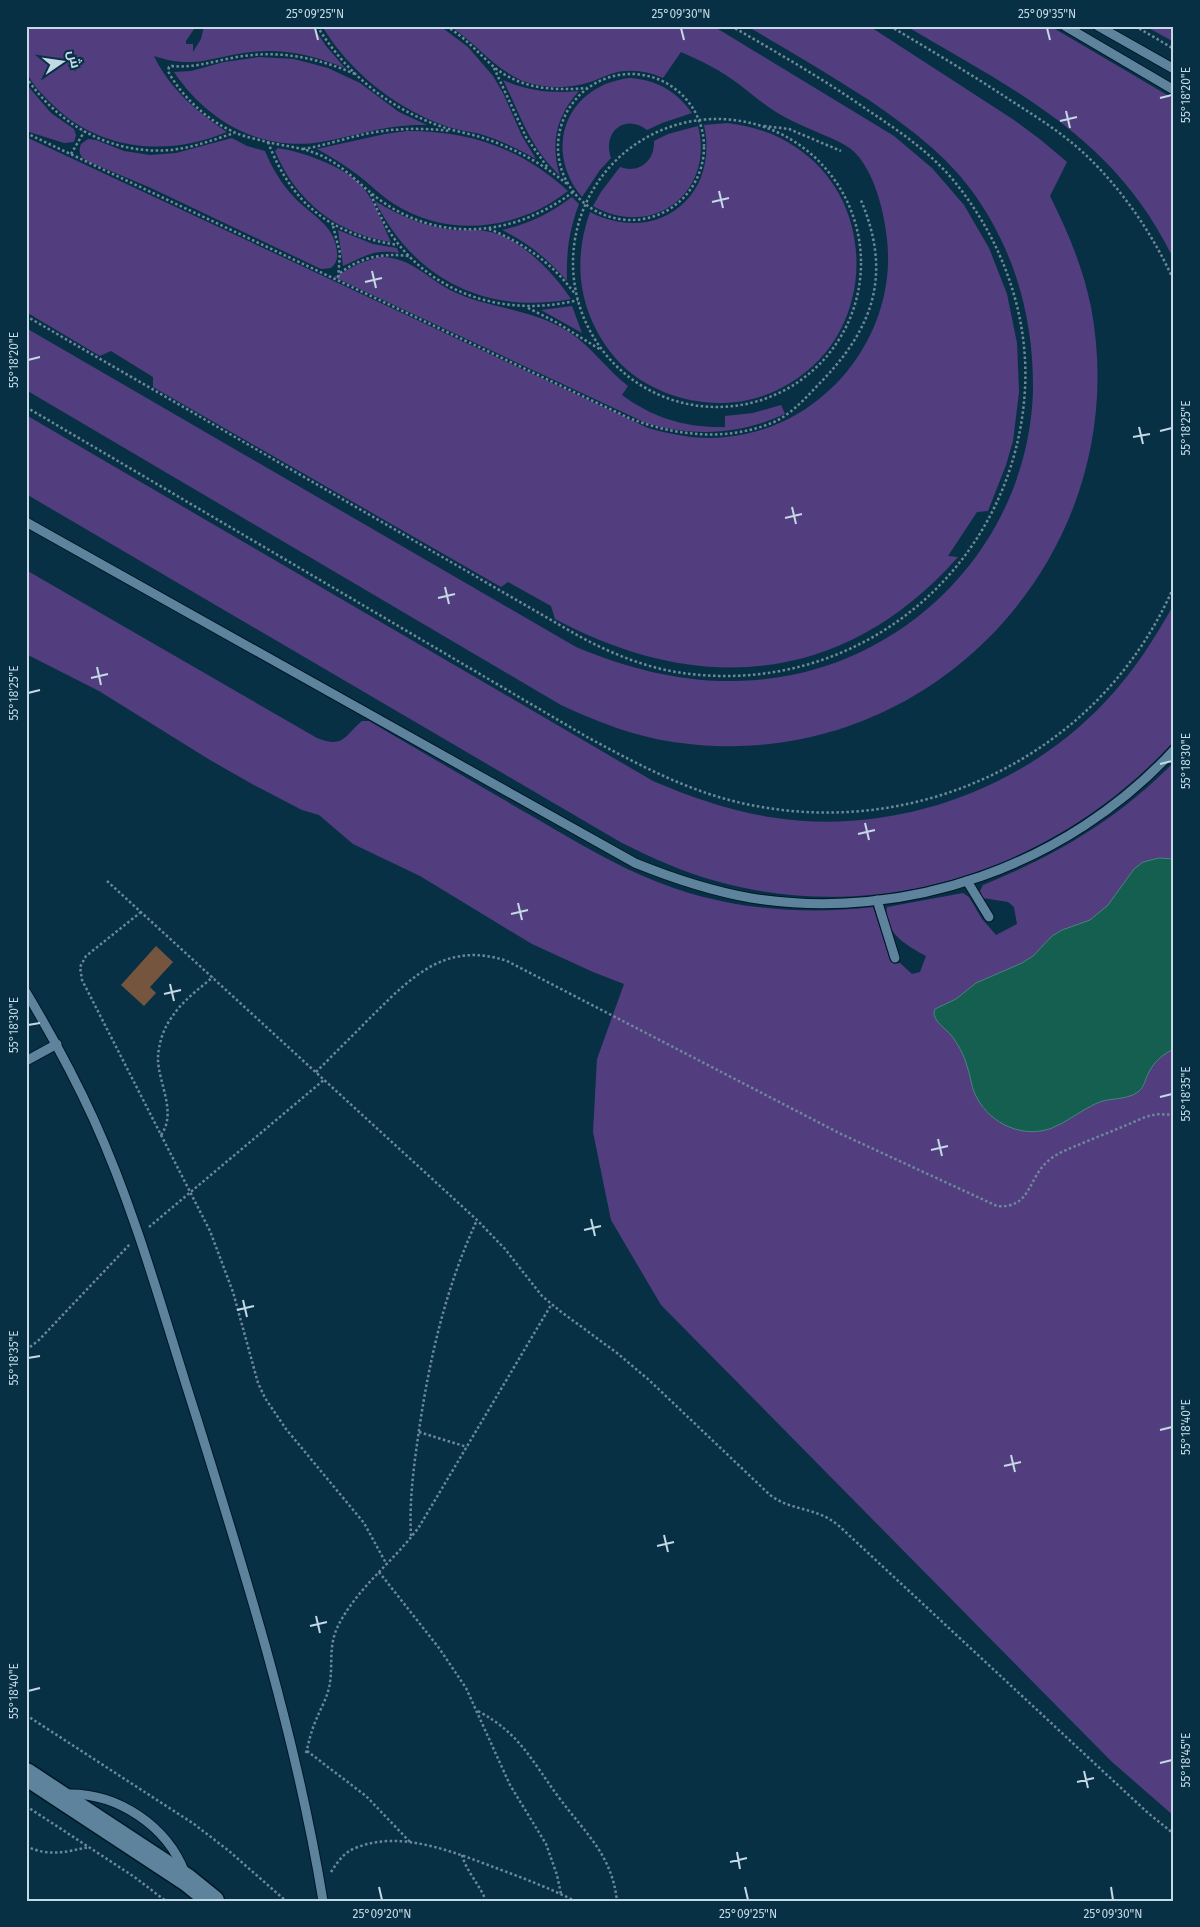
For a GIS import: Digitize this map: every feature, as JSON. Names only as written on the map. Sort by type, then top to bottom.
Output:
[{"type":"street","points":[[26,1774],[187,1880],[213,1901]]},
{"type":"lane","points":[[1065,26],[1174,90]]},
{"type":"lane","points":[[1098,26],[1174,68]]},
{"type":"lane","points":[[26,522],[635,863],[692,884],[751,898],[826,903],[877,900],[933,891],[968,881],[1017,863],[1070,835],[1120,800],[1143,781],[1174,750]]},
{"type":"lane","points":[[968,881],[990,917]]},
{"type":"lane","points":[[877,900],[895,958]]},
{"type":"lane","points":[[26,992],[57,1044],[95,1121],[138,1236],[262,1630],[298,1779],[323,1901]]},
{"type":"lane","points":[[26,1061],[57,1044]]},
{"type":"path","points":[[317,26],[329,44],[355,74],[370,88],[404,110],[422,119],[510,148],[550,171],[570,186]]},
{"type":"path","points":[[446,26],[505,75],[534,87],[549,90],[588,88]]},
{"type":"path","points":[[26,316],[568,630],[616,654],[648,665],[674,671],[726,676],[777,672],[803,666],[844,652],[875,637],[917,607],[954,570],[984,528],[1007,480],[1020,430],[1025,378],[1021,326],[1013,292],[998,251],[973,206],[940,165],[900,131],[849,97],[731,26]]},
{"type":"path","points":[[890,26],[995,90],[1049,125],[1072,143],[1101,170],[1132,208],[1154,241],[1174,280]]},
{"type":"path","points":[[1135,26],[1174,49]]},
{"type":"path","points":[[355,74],[321,61],[286,55],[249,55],[204,65],[169,67],[169,74],[187,97],[210,117],[235,133],[316,153],[342,167],[395,210],[430,224],[468,230],[488,229],[524,220],[542,213],[573,192]]},
{"type":"path","points":[[494,66],[526,137],[541,161],[550,171]]},
{"type":"path","points":[[621,75],[639,75],[657,79],[668,84],[686,99],[699,120],[704,145],[702,164],[696,182],[680,202],[658,216],[633,221],[608,217],[585,205],[573,192],[560,164],[558,140],[565,116],[579,96],[588,88],[604,80],[621,75]]},
{"type":"path","points":[[27,79],[58,114],[84,132],[111,144],[126,148],[156,151],[187,148],[235,133]]},
{"type":"path","points":[[763,126],[780,133],[811,154],[836,181],[853,214],[861,251],[861,270],[859,288],[848,324],[834,348],[816,369],[786,391],[752,404],[714,408],[696,407],[660,396],[628,377],[602,350],[584,318],[578,300],[574,281],[574,250],[578,227],[585,205],[602,176],[618,158],[638,142],[667,128],[699,120],[731,119],[789,129],[841,151]]},
{"type":"path","points":[[302,149],[375,132],[432,129],[460,132]]},
{"type":"path","points":[[71,154],[84,132]]},
{"type":"path","points":[[26,133],[646,425],[664,430],[700,435],[737,432],[772,423],[790,413],[843,360],[861,330],[872,298],[876,264],[871,230],[860,198]]},
{"type":"path","points":[[268,142],[278,166],[292,189],[304,202],[332,224],[358,237],[399,246]]},
{"type":"path","points":[[371,192],[385,226],[399,246],[433,277],[462,292],[493,303],[526,307],[552,306],[578,300]]},
{"type":"path","points":[[332,224],[340,253],[338,280]]},
{"type":"path","points":[[488,229],[517,242],[544,260],[577,296]]},
{"type":"path","points":[[340,273],[366,258],[387,254],[408,256]]},
{"type":"path","points":[[526,307],[554,321],[602,350]]},
{"type":"path","points":[[26,407],[587,737],[626,758],[694,788],[740,803],[779,810],[838,813],[896,807],[953,792],[1007,768],[1056,736],[1100,697],[1138,651],[1154,627],[1174,586]]},
{"type":"path","points":[[107,881],[325,1079],[476,1220],[505,1249],[533,1286],[551,1305],[617,1352],[770,1495],[786,1504],[822,1514],[838,1526],[1148,1813],[1174,1834]]},
{"type":"path","points":[[141,912],[86,956],[80,967],[81,974],[210,1230],[222,1261],[258,1383],[265,1398],[286,1430],[359,1516],[374,1539],[386,1564]]},
{"type":"path","points":[[316,1072],[410,979],[450,958],[479,954],[507,961],[841,1134],[997,1206],[1010,1206],[1024,1198],[1039,1170],[1050,1159],[1063,1151],[1145,1117],[1174,1115]]},
{"type":"path","points":[[161,1135],[168,1119],[158,1060],[163,1035],[171,1017],[213,977]]},
{"type":"path","points":[[26,1350],[39,1340],[138,1236],[325,1079]]},
{"type":"path","points":[[411,1538],[411,1489],[428,1377],[440,1319],[454,1273],[476,1220]]},
{"type":"path","points":[[298,1779],[315,1722],[328,1690],[330,1656],[334,1636],[351,1605],[370,1581],[411,1538],[551,1305]]},
{"type":"path","points":[[419,1432],[467,1447]]},
{"type":"path","points":[[379,1572],[454,1668],[477,1710],[510,1785],[546,1844],[561,1894]]},
{"type":"path","points":[[477,1710],[496,1721],[517,1740],[570,1812],[592,1837],[608,1865],[617,1901]]},
{"type":"path","points":[[26,1715],[194,1824],[229,1851],[286,1901]]},
{"type":"path","points":[[307,1751],[366,1796],[411,1843]]},
{"type":"path","points":[[26,1806],[166,1901]]},
{"type":"path","points":[[321,1887],[342,1857],[358,1847],[374,1843],[411,1843],[462,1855],[524,1878],[575,1901]]},
{"type":"path","points":[[26,1846],[36,1851],[56,1854],[89,1847]]},
{"type":"path","points":[[462,1855],[465,1864],[475,1878],[486,1901]]},
{"type":"shaded area","points":[[26,26],[196,26],[186,41],[186,44],[193,44],[193,52],[201,39],[204,26],[313,26],[326,46],[345,68],[300,54],[276,51],[252,52],[193,62],[181,62],[154,56],[160,68],[185,99],[205,117],[227,132],[205,140],[182,145],[158,147],[136,145],[113,140],[92,132],[72,120],[42,94],[31,81],[26,68]]},
{"type":"shaded area","points":[[322,26],[440,26],[468,47],[493,76],[503,93],[522,136],[536,159],[495,139],[448,127],[390,98],[374,86],[345,58]]},
{"type":"shaded area","points":[[450,26],[713,26],[894,136],[932,168],[964,205],[989,248],[1007,294],[1017,343],[1019,392],[1013,441],[988,511],[977,512],[948,556],[958,557],[915,599],[868,631],[820,653],[769,665],[717,667],[664,660],[610,644],[555,619],[551,606],[508,582],[501,587],[153,387],[153,377],[111,351],[100,356],[26,312],[26,137],[648,428],[677,435],[706,438],[726,437],[762,430],[794,416],[823,396],[847,371],[867,342],[880,310],[887,275],[887,239],[884,218],[875,185],[855,152],[840,142],[781,115],[726,75],[681,52],[663,78],[641,71],[621,71],[582,84],[548,87],[523,81],[503,70]]},
{"type":"shaded area","points":[[747,26],[869,26],[1014,120],[1067,162],[1050,196],[1074,250],[1088,293],[1091,307],[1097,399],[1081,485],[1046,564],[994,632],[928,687],[851,725],[765,744],[673,742],[616,728],[561,705],[26,390],[26,328],[576,647],[614,661],[673,676],[714,681],[734,681],[793,675],[848,658],[898,631],[942,596],[978,553],[1007,504],[1025,450],[1033,391],[1030,338],[1019,286],[1000,237],[972,191],[950,165],[913,132],[872,102]]},
{"type":"shaded area","points":[[906,26],[1050,26],[1174,99],[1174,260],[1150,218],[1123,181],[1093,149],[1024,96]]},
{"type":"shaded area","points":[[1145,26],[1174,26],[1174,42]]},
{"type":"shaded area","points":[[259,57],[294,59],[328,68],[360,83],[399,112],[427,125],[386,128],[321,142],[299,144],[277,142],[256,137],[237,129],[219,118],[202,105],[174,72],[191,71],[224,62]]},
{"type":"shaded area","points":[[630,78],[649,81],[665,88],[686,105],[692,113],[647,130],[639,125],[631,124],[617,128],[610,140],[611,158],[600,170],[582,197],[570,178],[564,159],[563,140],[567,122],[577,106],[590,93],[608,83]]},
{"type":"shaded area","points":[[503,80],[540,91],[579,91],[565,110],[557,131],[556,153],[560,176],[549,165],[533,142]]},
{"type":"shaded area","points":[[27,85],[51,113],[74,129],[76,135],[74,142],[64,143],[26,131]]},
{"type":"shaded area","points":[[727,123],[770,133],[794,146],[822,170],[841,199],[853,231],[856,266],[852,300],[839,332],[819,360],[780,389],[748,400],[715,403],[690,400],[665,392],[641,380],[621,364],[601,338],[592,321],[586,304],[580,268],[584,231],[590,212],[615,221],[638,223],[659,218],[678,208],[692,193],[702,174],[706,151],[704,125]]},
{"type":"shaded area","points":[[698,126],[701,150],[697,171],[688,189],[674,203],[657,213],[637,217],[615,215],[593,206],[620,167],[633,169],[649,160],[654,148],[654,141],[668,134]]},
{"type":"shaded area","points":[[407,131],[452,134],[494,145],[532,163],[568,191],[528,214],[506,221],[460,226],[416,215],[394,204],[336,160],[317,149]]},
{"type":"shaded area","points":[[232,138],[247,146],[265,151],[277,175],[289,191],[327,227],[332,234],[337,252],[336,261],[331,268],[321,269],[151,188],[87,161],[81,156],[80,152],[81,144],[88,139],[96,140],[124,151],[150,155],[176,153]]},
{"type":"shaded area","points":[[278,148],[325,162],[358,182],[373,202],[391,242],[353,232],[321,213],[295,186],[275,151]]},
{"type":"shaded area","points":[[572,197],[579,204],[569,242],[567,281],[537,252],[502,230],[521,225],[539,217]]},
{"type":"shaded area","points":[[375,201],[403,216],[443,229],[485,231],[510,240],[522,247],[545,267],[571,299],[539,303],[510,301],[481,296],[455,285],[431,271],[410,251],[391,228]]},
{"type":"shaded area","points":[[338,230],[373,244],[397,248],[399,253],[376,253],[364,256],[343,266]]},
{"type":"shaded area","points":[[379,257],[399,260],[417,268],[441,285],[465,297],[540,318],[569,332],[628,386],[622,395],[646,410],[670,420],[697,426],[725,427],[725,416],[753,413],[781,405],[785,414],[751,426],[716,432],[682,430],[646,423],[334,277],[360,263]]},
{"type":"shaded area","points":[[572,306],[582,333],[541,310]]},
{"type":"shaded area","points":[[26,415],[653,781],[695,798],[724,807],[769,817],[815,821],[861,820],[906,813],[950,801],[993,783],[1033,761],[1070,734],[1104,703],[1142,656],[1174,604],[1174,741],[1128,785],[1077,823],[1023,853],[964,876],[904,891],[842,897],[779,894],[716,881],[668,864],[622,843],[26,494]]},
{"type":"shaded area","points":[[26,570],[317,738],[333,742],[339,741],[362,721],[369,721],[597,853],[627,869],[670,887],[698,896],[727,902],[785,910],[844,910],[873,907],[890,960],[894,964],[900,963],[912,974],[920,972],[926,956],[904,943],[892,931],[888,924],[887,907],[963,893],[969,897],[982,919],[996,935],[1017,924],[1014,907],[1008,902],[983,898],[980,891],[983,885],[1036,861],[1085,834],[1131,801],[1174,762],[1174,1816],[1111,1761],[661,1305],[611,1220],[593,1132],[597,1059],[624,984],[532,944],[420,876],[353,844],[319,815],[302,810],[252,784],[99,691],[26,654]]},
{"type":"shaded area","points":[[1159,858],[1174,859],[1174,1049],[1156,1062],[1142,1087],[1133,1095],[1105,1100],[1089,1107],[1058,1126],[1041,1131],[1019,1130],[999,1122],[983,1107],[977,1098],[962,1054],[951,1035],[940,1025],[934,1016],[935,1009],[956,999],[976,983],[1022,963],[1033,956],[1052,936],[1062,930],[1090,920],[1108,905],[1134,869],[1143,862]]},
{"type":"building","points":[[156,946],[173,962],[150,987],[156,993],[144,1006],[121,985]]}]
